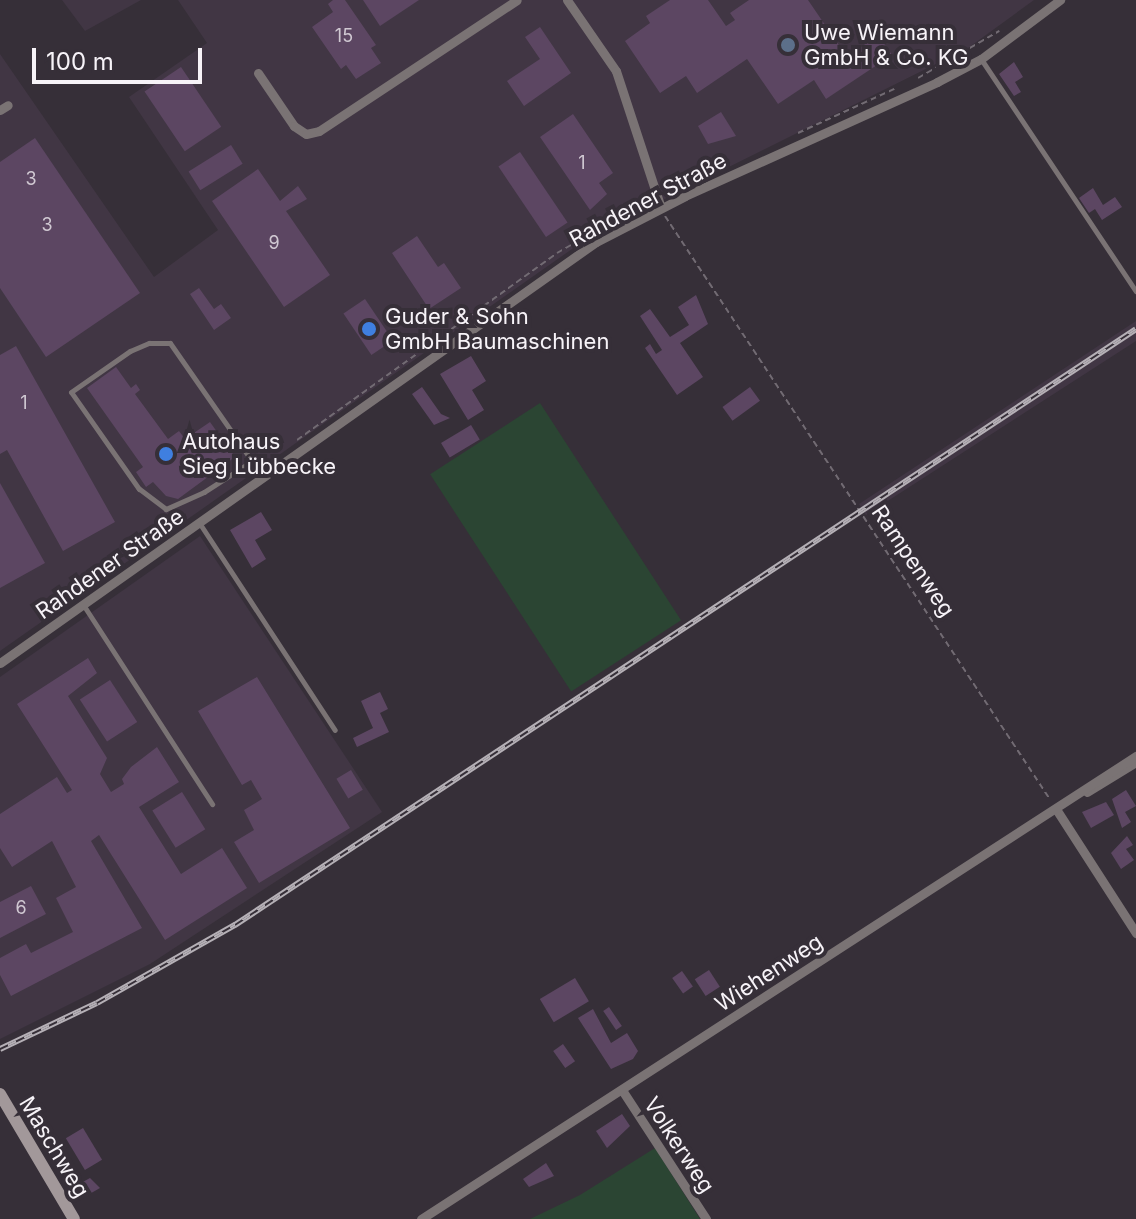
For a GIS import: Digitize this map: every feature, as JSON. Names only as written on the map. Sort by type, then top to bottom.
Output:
[{"type":"street","points":[[258,73],[294,126],[306,134],[319,131],[517,0]]},
{"type":"street","points":[[567,0],[616,71],[661,208]]},
{"type":"street","name":"Rahdener Straße","points":[[0,663],[596,242],[661,208],[981,59],[1060,0]]},
{"type":"street","name":"Wiehenweg","points":[[421,1219],[1076,796],[1104,786],[1136,759]]},
{"type":"street","points":[[1056,809],[1136,933]]},
{"type":"street","name":"Volkerweg","points":[[622,1090],[706,1219]]},
{"type":"street","name":"Maschweg","points":[[0,1094],[74,1219]]},
{"type":"lane","points":[[981,59],[1136,291]]},
{"type":"lane","points":[[252,461],[204,492],[166,509],[139,489],[71,392],[130,351],[149,343],[170,343],[252,461],[263,477]]},
{"type":"lane","points":[[199,523],[335,730]]},
{"type":"lane","points":[[84,606],[212,804]]},
{"type":"path","points":[[913,81],[1007,26]]},
{"type":"path","points":[[793,140],[801,129],[899,87]]},
{"type":"path","points":[[294,445],[300,435],[557,253],[658,197]]},
{"type":"path","name":"Rampenweg","points":[[661,208],[1056,809]]},
{"type":"shaded area","points":[[62,0],[141,0],[85,31]]},
{"type":"shaded area","points":[[178,0],[1034,0],[968,48],[592,235],[0,651],[0,54],[154,277],[218,230],[129,97],[207,43]]},
{"type":"shaded area","points":[[1136,321],[1136,341],[866,515],[859,504]]},
{"type":"shaded area","points":[[200,536],[382,812],[150,964],[0,1039],[0,677]]},
{"type":"green space","points":[[540,403],[681,620],[571,692],[430,474]]},
{"type":"green space","points":[[655,1148],[700,1219],[530,1219],[580,1195]]},
{"type":"building","points":[[333,0],[345,0],[376,45],[371,48],[381,63],[356,79],[346,65],[341,69],[312,27],[333,12],[328,4]]},
{"type":"building","points":[[363,0],[419,0],[380,26]]},
{"type":"building","points":[[670,0],[708,0],[726,26],[735,20],[730,13],[749,0],[808,0],[847,57],[878,35],[892,55],[826,99],[814,80],[778,104],[747,59],[697,93],[686,76],[660,93],[625,41],[650,23],[646,16]]},
{"type":"building","points":[[540,27],[571,73],[524,106],[507,81],[540,59],[525,37]]},
{"type":"building","points":[[1014,62],[1023,77],[1015,82],[1021,92],[1014,96],[999,74]]},
{"type":"building","points":[[181,67],[221,127],[185,151],[145,92]]},
{"type":"building","points":[[721,112],[736,136],[708,144],[698,126]]},
{"type":"building","points":[[573,114],[613,173],[599,183],[607,194],[590,210],[540,137]]},
{"type":"building","points":[[35,138],[140,293],[46,357],[0,288],[0,162]]},
{"type":"building","points":[[231,145],[243,164],[200,190],[189,171]]},
{"type":"building","points":[[520,152],[568,222],[546,237],[498,167]]},
{"type":"building","points":[[258,169],[280,201],[298,186],[307,199],[286,211],[330,275],[284,307],[212,201]]},
{"type":"building","points":[[1093,188],[1103,205],[1115,197],[1122,207],[1102,220],[1095,209],[1089,213],[1079,198]]},
{"type":"building","points":[[417,236],[438,267],[444,263],[461,288],[429,309],[392,253]]},
{"type":"building","points":[[199,288],[214,309],[221,304],[231,318],[214,330],[190,294]]},
{"type":"building","points":[[696,295],[708,324],[680,343],[703,377],[677,395],[645,348],[650,344],[656,354],[662,350],[640,316],[650,309],[670,337],[689,325],[678,307]]},
{"type":"building","points":[[365,299],[393,340],[371,355],[343,314]]},
{"type":"building","points":[[16,346],[115,522],[63,551],[7,450],[0,454],[0,355]]},
{"type":"building","points":[[471,356],[486,381],[472,390],[484,410],[468,420],[440,374]]},
{"type":"building","points":[[116,367],[131,388],[136,384],[140,390],[135,394],[168,439],[179,431],[185,439],[210,422],[235,457],[178,499],[166,496],[153,482],[146,487],[136,472],[143,467],[87,388]]},
{"type":"building","points":[[422,387],[441,414],[450,418],[434,425],[412,394]]},
{"type":"building","points":[[750,387],[760,401],[732,421],[722,407]]},
{"type":"building","points":[[471,425],[480,440],[450,458],[441,443]]},
{"type":"building","points":[[0,483],[45,563],[0,588]]},
{"type":"building","points":[[261,512],[272,530],[255,540],[266,559],[252,568],[230,530]]},
{"type":"building","points":[[88,658],[97,673],[68,696],[107,758],[100,774],[111,792],[124,784],[122,779],[131,767],[157,747],[179,782],[139,807],[181,874],[222,848],[247,888],[165,940],[99,835],[91,841],[142,928],[11,996],[0,975],[0,958],[26,944],[31,953],[73,932],[56,898],[76,887],[52,841],[12,867],[0,848],[0,814],[57,777],[67,793],[72,790],[17,704]]},
{"type":"building","points":[[257,677],[350,828],[259,883],[234,842],[254,830],[244,810],[262,799],[251,780],[242,785],[198,711]]},
{"type":"building","points":[[110,680],[137,722],[107,742],[80,700]]},
{"type":"building","points":[[380,692],[388,709],[380,713],[389,732],[357,747],[353,738],[373,728],[361,701]]},
{"type":"building","points":[[351,770],[363,790],[348,798],[336,779]]},
{"type":"building","points":[[1126,790],[1136,806],[1125,812],[1131,822],[1122,828],[1112,799]]},
{"type":"building","points":[[182,792],[205,829],[176,848],[152,811]]},
{"type":"building","points":[[1106,802],[1114,815],[1091,828],[1082,812]]},
{"type":"building","points":[[1127,836],[1133,845],[1126,849],[1134,860],[1121,869],[1111,853]]},
{"type":"building","points":[[31,886],[46,914],[0,938],[0,902]]},
{"type":"building","points":[[709,970],[720,987],[706,996],[695,979]]},
{"type":"building","points":[[682,971],[693,987],[683,993],[672,978]]},
{"type":"building","points":[[575,978],[589,1001],[554,1022],[540,999]]},
{"type":"building","points":[[609,1007],[622,1026],[616,1030],[603,1011]]},
{"type":"building","points":[[593,1009],[611,1043],[627,1033],[638,1051],[633,1059],[611,1069],[578,1018]]},
{"type":"building","points":[[563,1044],[575,1061],[565,1068],[553,1051]]},
{"type":"building","points":[[622,1114],[630,1126],[607,1148],[596,1131]]},
{"type":"building","points":[[83,1128],[102,1160],[85,1170],[66,1138]]},
{"type":"building","points":[[546,1163],[554,1176],[529,1187],[523,1179]]},
{"type":"building","points":[[90,1178],[100,1188],[79,1200],[72,1188]]},
{"type":"railway","points":[[0,1049],[97,1003],[235,925],[1136,329]]},
{"type":"place","name":"Uwe Wiemann GmbH & Co. KG","points":[[788,45]]},
{"type":"place","name":"Guder & Sohn GmbH Baumaschinen","points":[[369,329]]},
{"type":"place","name":"Autohaus Sieg Lübbecke","points":[[166,454]]}]
